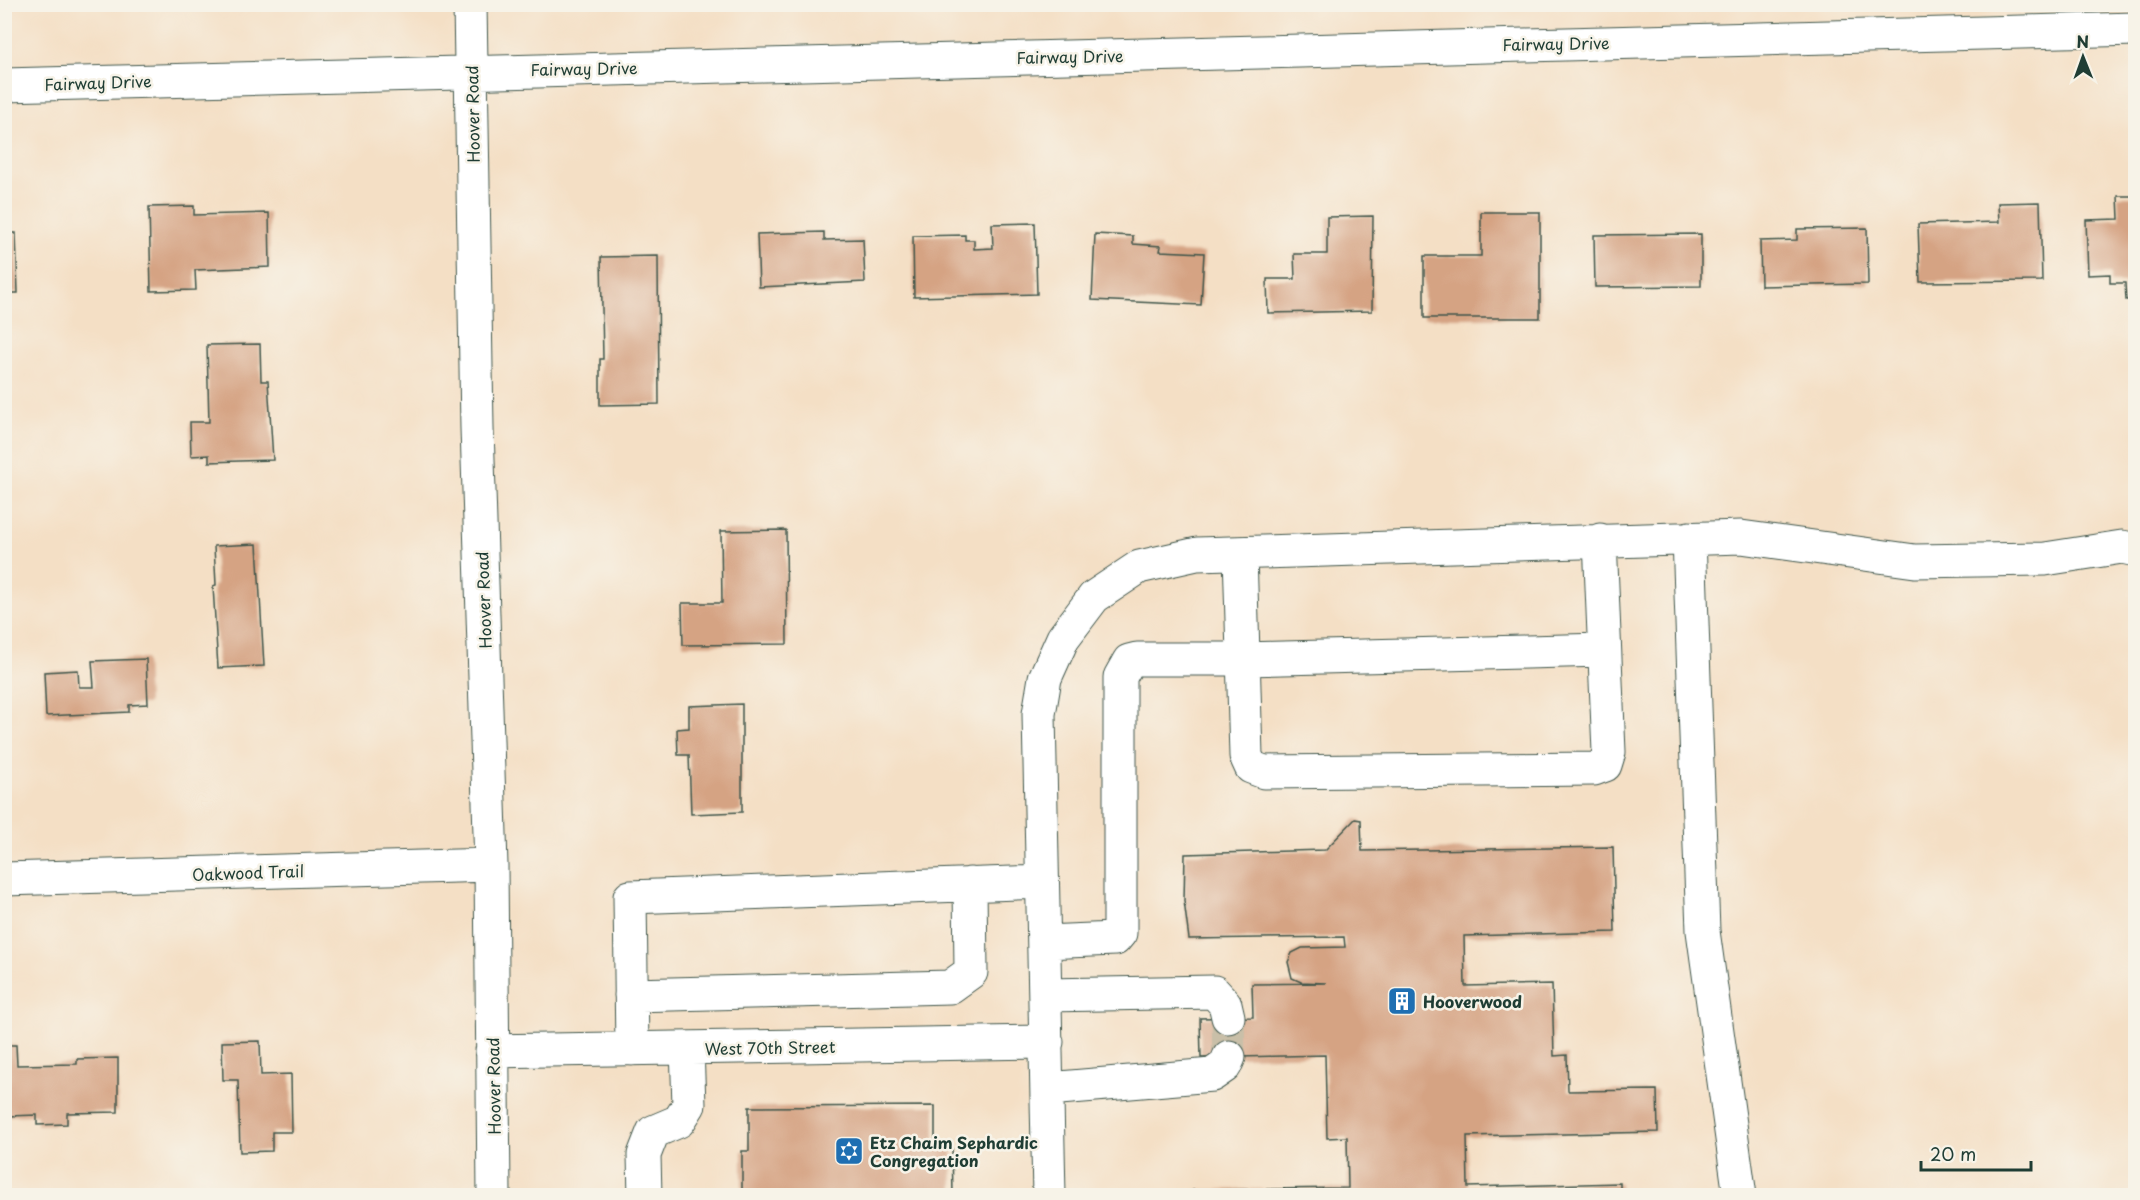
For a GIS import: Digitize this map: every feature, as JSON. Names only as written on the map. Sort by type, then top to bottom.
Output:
[{"type":"street","name":"Hoover Road","points":[[470,4],[477,428],[491,865],[494,1196]]},
{"type":"street","name":"Fairway Drive","points":[[4,85],[2136,29]]},
{"type":"street","points":[[1049,1196],[1039,714],[1045,678],[1063,638],[1094,597],[1139,567],[1197,554],[1741,537],[1915,561],[2045,560],[2122,547],[2136,550]]},
{"type":"street","points":[[1689,538],[1703,931],[1740,1196]]},
{"type":"street","points":[[1240,553],[1246,756],[1251,767],[1264,772],[1594,769],[1605,765],[1609,752],[1600,540]]},
{"type":"street","points":[[1044,942],[1115,939],[1120,933],[1120,677],[1130,662],[1137,659],[1244,660],[1604,650]]},
{"type":"street","name":"Oakwood Trail","points":[[4,879],[491,865]]},
{"type":"street","points":[[632,1049],[630,897],[1042,882]]},
{"type":"street","points":[[631,995],[950,987],[971,972],[970,885]]},
{"type":"street","points":[[1046,995],[1214,992],[1225,1004],[1228,1017]]},
{"type":"street","name":"West 70th Street","points":[[492,1051],[1047,1042]]},
{"type":"street","points":[[645,1196],[644,1155],[653,1132],[679,1121],[689,1105],[687,1048]]},
{"type":"street","points":[[1048,1089],[1212,1075],[1225,1066],[1229,1058]]},
{"type":"building","points":[[2118,196],[2136,196],[2136,300],[2126,300],[2125,283],[2110,283],[2110,274],[2088,275],[2086,220],[2119,219]]},
{"type":"building","points":[[2040,202],[2042,281],[1920,282],[1918,224],[1999,222],[1998,203]]},
{"type":"building","points":[[194,206],[194,215],[269,213],[270,267],[195,270],[196,290],[151,291],[149,207]]},
{"type":"building","points":[[1481,212],[1540,212],[1540,318],[1424,318],[1424,256],[1481,256]]},
{"type":"building","points":[[1373,216],[1372,311],[1268,313],[1267,279],[1295,279],[1294,254],[1327,254],[1327,217]]},
{"type":"building","points":[[1035,223],[1037,294],[914,297],[913,236],[965,235],[965,240],[974,240],[974,249],[993,248],[992,224]]},
{"type":"building","points":[[1867,228],[1868,284],[1761,286],[1760,241],[1797,240],[1797,229]]},
{"type":"building","points":[[824,232],[824,240],[863,239],[865,282],[759,287],[757,234]]},
{"type":"building","points":[[4,233],[16,233],[18,293],[4,293]]},
{"type":"building","points":[[1095,234],[1133,236],[1133,244],[1161,246],[1160,251],[1204,253],[1201,305],[1092,300]]},
{"type":"building","points":[[1701,234],[1701,286],[1595,287],[1594,235]]},
{"type":"building","points":[[658,256],[659,404],[600,405],[600,359],[603,359],[601,257]]},
{"type":"building","points":[[260,344],[261,381],[268,381],[273,460],[209,462],[209,455],[191,456],[190,422],[209,422],[207,345]]},
{"type":"building","points":[[786,530],[787,644],[683,645],[682,603],[722,603],[721,531]]},
{"type":"building","points":[[257,544],[264,666],[218,668],[213,586],[216,585],[214,546]]},
{"type":"building","points":[[146,659],[148,704],[129,705],[129,712],[46,716],[44,672],[78,670],[79,687],[94,687],[92,661]]},
{"type":"building","points":[[742,704],[742,812],[691,814],[689,755],[678,755],[677,729],[689,728],[689,706]]},
{"type":"building","name":"Hooverwood","points":[[1355,819],[1361,820],[1362,851],[1613,847],[1615,932],[1464,936],[1465,986],[1552,984],[1554,1056],[1567,1055],[1568,1091],[1657,1090],[1658,1132],[1467,1136],[1468,1187],[1620,1183],[1620,1196],[1193,1196],[1193,1190],[1348,1188],[1347,1137],[1327,1138],[1325,1055],[1201,1058],[1200,1018],[1253,1017],[1252,984],[1326,983],[1301,982],[1292,978],[1288,962],[1292,953],[1302,948],[1345,947],[1344,937],[1189,939],[1184,901],[1185,854],[1325,850]]},
{"type":"building","points":[[260,1041],[261,1075],[291,1074],[292,1132],[272,1132],[272,1151],[240,1152],[238,1080],[223,1080],[222,1042]]},
{"type":"building","points":[[4,1045],[16,1045],[17,1065],[77,1064],[77,1059],[118,1058],[118,1112],[67,1113],[67,1124],[37,1125],[37,1115],[8,1116],[8,1137],[4,1137]]},
{"type":"building","name":"Etz Chaim Sephardic Congregation","points":[[935,1106],[935,1147],[952,1146],[953,1196],[742,1196],[742,1151],[749,1151],[749,1107]]},
{"type":"tunnel","points":[[1228,1017],[1229,1057]]},
{"type":"place","name":"Hooverwood","points":[[1402,1001]]},
{"type":"place","name":"Etz Chaim Sephardic Congregation","points":[[849,1151]]}]
